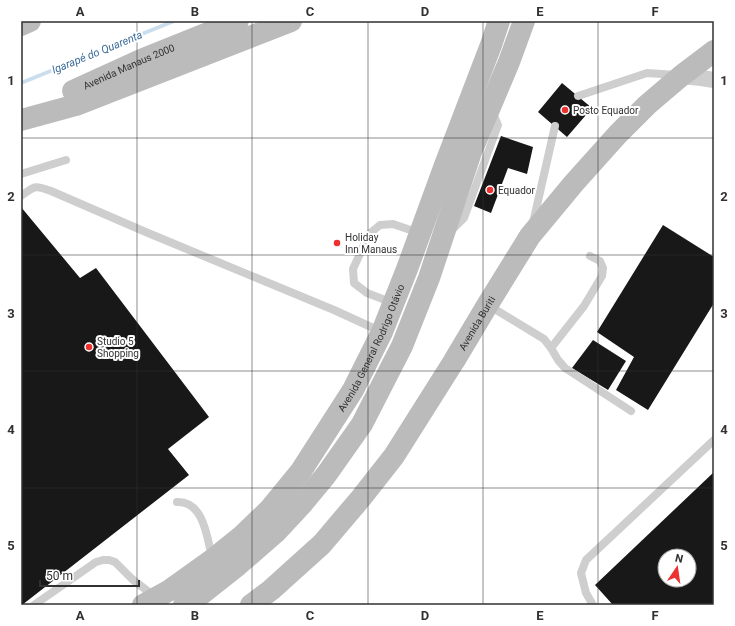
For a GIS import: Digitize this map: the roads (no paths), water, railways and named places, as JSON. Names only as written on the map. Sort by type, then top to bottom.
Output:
[{"type":"main road","points":[[21,25],[30,21]]},
{"type":"main road","name":"Avenida Manaus 2000","points":[[21,115],[141,60],[238,21]]},
{"type":"main road","points":[[21,120],[76,105],[291,21]]},
{"type":"main road","name":"Avenida General Rodrigo Otávio","points":[[150,601],[170,590],[212,560],[243,535],[270,509],[301,471],[353,390],[382,332],[394,303],[491,46],[499,21]]},
{"type":"main road","points":[[184,605],[200,596],[276,532],[326,475],[362,424],[402,346],[429,278],[471,152],[510,62],[525,23]]},
{"type":"main road","name":"Avenida Buriti","points":[[251,605],[271,590],[322,544],[390,462],[454,361],[530,236],[574,183],[618,134],[647,106],[681,76],[714,51]]},
{"type":"street","points":[[681,76],[714,80]]},
{"type":"lane","points":[[578,96],[647,73],[681,76]]},
{"type":"lane","points":[[530,236],[555,126]]},
{"type":"lane","points":[[21,174],[66,160]]},
{"type":"lane","points":[[21,196],[31,188],[40,187],[51,191],[334,310],[382,332]]},
{"type":"lane","points":[[394,303],[367,293],[354,283],[353,268],[370,234],[380,225],[393,224],[420,234]]},
{"type":"lane","points":[[551,348],[584,306],[602,276],[603,268],[600,261],[590,256]]},
{"type":"lane","points":[[488,304],[544,339],[565,368],[631,411]]},
{"type":"lane","points":[[593,605],[586,593],[581,573],[586,560],[714,440]]},
{"type":"lane","points":[[177,502],[188,504],[200,515],[205,527],[212,560]]},
{"type":"lane","points":[[34,605],[96,562],[103,560],[115,562],[132,579],[150,601]]},
{"type":"waterway","name":"Igarapé do Quarenta","points":[[21,83],[174,21]]},
{"type":"place","name":"Posto Equador","points":[[565,110]]},
{"type":"place","name":"Equador","points":[[490,190]]},
{"type":"place","name":"Holiday Inn Manaus","points":[[337,243]]},
{"type":"place","name":"Studio 5 Shopping","points":[[89,347]]}]
